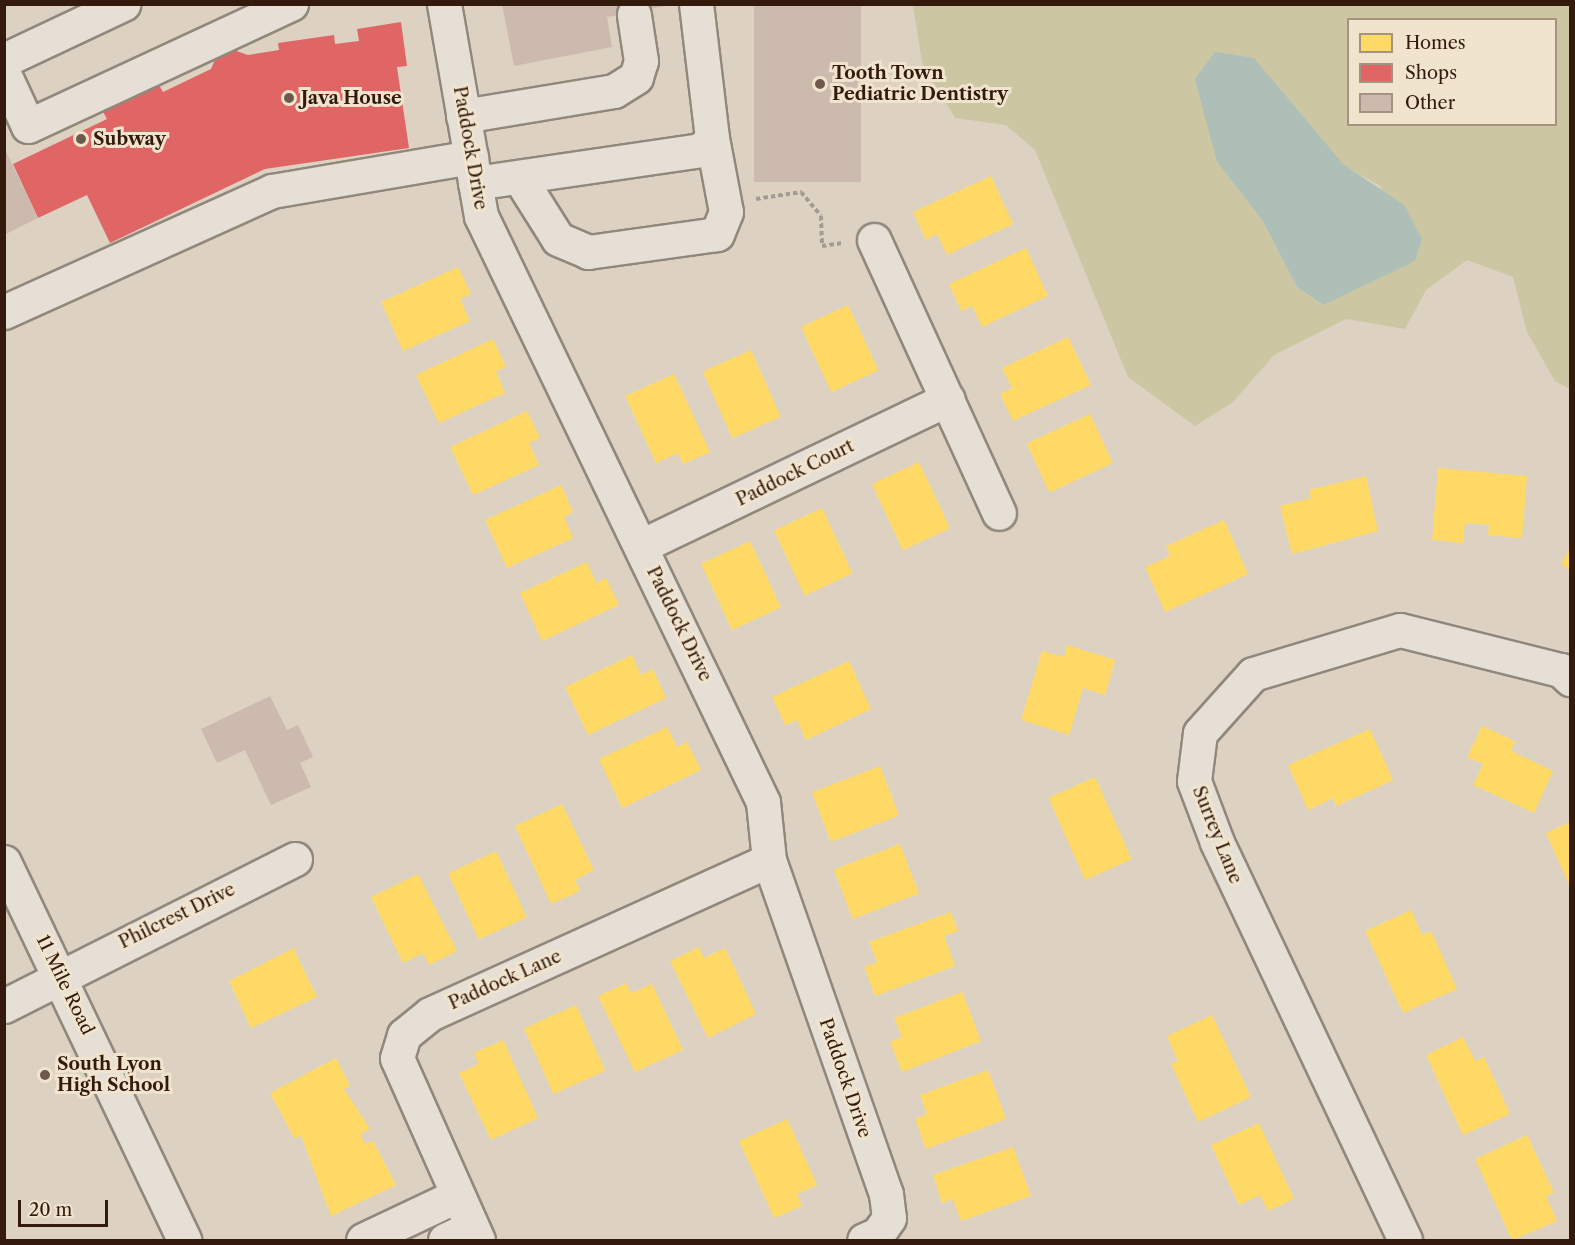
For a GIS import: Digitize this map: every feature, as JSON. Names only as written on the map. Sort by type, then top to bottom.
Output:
[{"type":"street","points":[[4,60],[123,4]]},
{"type":"street","points":[[4,74],[28,126],[291,4]]},
{"type":"street","name":"Paddock Drive","points":[[444,4],[481,216],[764,802],[769,860],[886,1194],[889,1218],[878,1234],[864,1240]]},
{"type":"street","points":[[519,177],[558,238],[588,252],[717,234],[724,204],[712,138],[696,4]]},
{"type":"street","points":[[464,116],[614,91],[636,77],[641,61],[634,15]]},
{"type":"street","points":[[4,312],[272,191],[473,170],[519,177],[681,156],[701,150],[712,138]]},
{"type":"street","points":[[874,240],[999,513]]},
{"type":"street","name":"Paddock Court","points":[[641,546],[948,399]]},
{"type":"street","name":"Surrey Lane","points":[[1405,1240],[1217,842],[1194,781],[1200,733],[1253,674],[1400,630],[1561,670],[1570,679]]},
{"type":"street","name":"Philcrest Drive","points":[[4,1006],[60,974],[295,859]]},
{"type":"street","name":"Paddock Lane","points":[[465,1236],[456,1196],[397,1058],[404,1035],[430,1014],[769,860]]},
{"type":"street","name":"11 Mile Road","points":[[4,862],[60,974],[184,1240]]},
{"type":"street","points":[[363,1240],[456,1196]]},
{"type":"path","points":[[724,204],[801,192],[821,216],[822,246],[874,240]]},
{"type":"shaded area","points":[[913,5],[1570,5],[1570,389],[1555,381],[1527,332],[1513,277],[1467,260],[1426,290],[1405,329],[1346,319],[1274,355],[1233,402],[1195,426],[1128,377],[1035,150],[1006,125],[955,118],[922,63]],"holes":[[[1287,103],[1343,165],[1380,186],[1415,260],[1322,305],[1297,287],[1262,220],[1217,162]]]},
{"type":"shaded area","points":[[1215,52],[1254,58],[1343,164],[1404,205],[1422,239],[1415,261],[1323,305],[1297,287],[1262,220],[1217,162],[1195,79]]},
{"type":"building: Homes","points":[[991,176],[1013,224],[947,255],[937,234],[926,240],[913,212]]},
{"type":"building: Homes","points":[[1026,248],[1048,296],[982,327],[972,306],[961,311],[949,284]]},
{"type":"building: Homes","points":[[458,267],[471,294],[460,299],[470,321],[403,351],[381,302]]},
{"type":"building: Homes","points":[[848,305],[878,370],[831,392],[801,327]]},
{"type":"building: Homes","points":[[1068,337],[1091,385],[1013,421],[1000,394],[1012,388],[1002,368]]},
{"type":"building: Homes","points":[[493,339],[506,367],[496,371],[505,393],[439,423],[416,375]]},
{"type":"building: Homes","points":[[751,350],[781,417],[732,438],[703,372]]},
{"type":"building: Homes","points":[[674,374],[710,452],[683,464],[678,453],[656,463],[625,396]]},
{"type":"building: Homes","points":[[527,411],[540,438],[529,443],[539,465],[473,495],[450,447]]},
{"type":"building: Homes","points":[[1090,414],[1113,463],[1049,493],[1027,444]]},
{"type":"building: Homes","points":[[919,462],[950,528],[903,550],[872,484]]},
{"type":"building: Homes","points":[[1438,468],[1527,476],[1522,538],[1488,535],[1489,525],[1465,523],[1463,543],[1432,540]]},
{"type":"building: Homes","points":[[1366,476],[1378,531],[1292,554],[1280,506],[1311,498],[1309,490]]},
{"type":"building: Homes","points":[[561,485],[573,512],[564,517],[573,538],[507,568],[485,520]]},
{"type":"building: Homes","points":[[822,508],[852,573],[804,596],[774,530]]},
{"type":"building: Homes","points":[[1224,520],[1248,574],[1165,612],[1145,567],[1170,556],[1166,546]]},
{"type":"building: Homes","points":[[750,541],[781,607],[732,630],[701,564]]},
{"type":"building: Homes","points":[[1570,548],[1570,570],[1561,564]]},
{"type":"building: Homes","points":[[587,562],[596,583],[606,578],[619,605],[542,641],[520,593]]},
{"type":"building: Homes","points":[[1067,645],[1115,660],[1105,695],[1083,688],[1069,735],[1021,720],[1042,651],[1064,657]]},
{"type":"building: Homes","points":[[632,655],[641,675],[653,669],[666,698],[588,735],[565,687]]},
{"type":"building: Homes","points":[[849,661],[871,709],[806,740],[797,720],[785,725],[772,697]]},
{"type":"building: Homes","points":[[1482,726],[1515,741],[1511,751],[1553,771],[1534,813],[1473,785],[1483,764],[1467,757]]},
{"type":"building: Homes","points":[[667,727],[677,747],[687,742],[701,770],[622,808],[599,759]]},
{"type":"building: Homes","points":[[1370,729],[1393,780],[1336,806],[1333,798],[1308,810],[1288,765]]},
{"type":"building: Homes","points":[[880,766],[899,815],[831,842],[812,792]]},
{"type":"building: Homes","points":[[1095,777],[1132,859],[1085,880],[1048,798]]},
{"type":"building: Homes","points":[[562,804],[594,870],[575,880],[580,891],[551,904],[515,826]]},
{"type":"building: Homes","points":[[1570,822],[1570,887],[1546,833]]},
{"type":"building: Homes","points":[[900,844],[919,893],[853,919],[834,869]]},
{"type":"building: Homes","points":[[496,851],[527,917],[479,940],[448,873]]},
{"type":"building: Homes","points":[[418,874],[457,951],[429,965],[423,953],[403,963],[371,897]]},
{"type":"building: Homes","points":[[1411,910],[1422,935],[1431,931],[1457,989],[1403,1013],[1365,931]]},
{"type":"building: Homes","points":[[951,912],[958,931],[944,936],[955,966],[875,996],[864,967],[877,962],[869,942]]},
{"type":"building: Homes","points":[[298,946],[294,950],[317,997],[251,1028],[229,981]]},
{"type":"building: Homes","points":[[699,947],[704,958],[725,948],[756,1014],[708,1038],[670,961]]},
{"type":"building: Homes","points":[[626,983],[631,993],[652,984],[683,1050],[635,1072],[598,996]]},
{"type":"building: Homes","points":[[962,992],[981,1041],[902,1072],[890,1042],[902,1037],[894,1018]]},
{"type":"building: Homes","points":[[576,1005],[605,1071],[553,1094],[524,1028]]},
{"type":"building: Homes","points":[[1212,1015],[1251,1097],[1198,1122],[1171,1064],[1178,1061],[1167,1036]]},
{"type":"building: Homes","points":[[1463,1037],[1475,1061],[1484,1057],[1510,1114],[1463,1135],[1426,1055]]},
{"type":"building: Homes","points":[[503,1040],[538,1118],[491,1140],[459,1073],[479,1064],[474,1053]]},
{"type":"building: Homes","points":[[336,1058],[350,1086],[344,1089],[370,1129],[360,1134],[365,1144],[373,1141],[396,1185],[331,1216],[301,1136],[294,1138],[270,1093]]},
{"type":"building: Homes","points":[[988,1070],[1006,1119],[926,1149],[915,1119],[927,1114],[920,1095]]},
{"type":"building: Homes","points":[[787,1119],[817,1185],[797,1194],[802,1206],[774,1218],[739,1141]]},
{"type":"building: Homes","points":[[1259,1123],[1294,1199],[1268,1211],[1260,1195],[1239,1205],[1211,1145]]},
{"type":"building: Homes","points":[[1527,1135],[1554,1193],[1546,1196],[1557,1221],[1512,1240],[1475,1159]]},
{"type":"building: Homes","points":[[1013,1147],[1031,1196],[961,1221],[953,1199],[942,1203],[933,1175]]},
{"type":"building: Shops","points":[[401,22],[407,66],[397,67],[409,148],[265,169],[110,243],[87,195],[38,218],[13,164],[107,119],[102,110],[158,83],[163,92],[211,69],[217,55],[231,49],[248,55],[279,50],[278,43],[334,35],[335,44],[359,41],[357,29]]},
{"type":"building: Other","points":[[502,4],[665,4],[665,6],[607,17],[612,47],[514,66]]},
{"type":"building: Other","name":"Tooth Town Pediatric Dentistry","points":[[754,4],[861,4],[861,182],[754,182]]},
{"type":"building: Other","points":[[4,147],[38,218],[4,235]]},
{"type":"building: Other","points":[[270,696],[287,730],[298,725],[313,757],[300,763],[311,787],[271,805],[245,750],[217,763],[201,729]]},
{"type":"place","name":"Tooth Town Pediatric Dentistry","points":[[820,84]]},
{"type":"place","name":"Java House","points":[[289,98]]},
{"type":"place","name":"Subway","points":[[81,139]]},
{"type":"place","name":"South Lyon High School","points":[[45,1075]]}]
